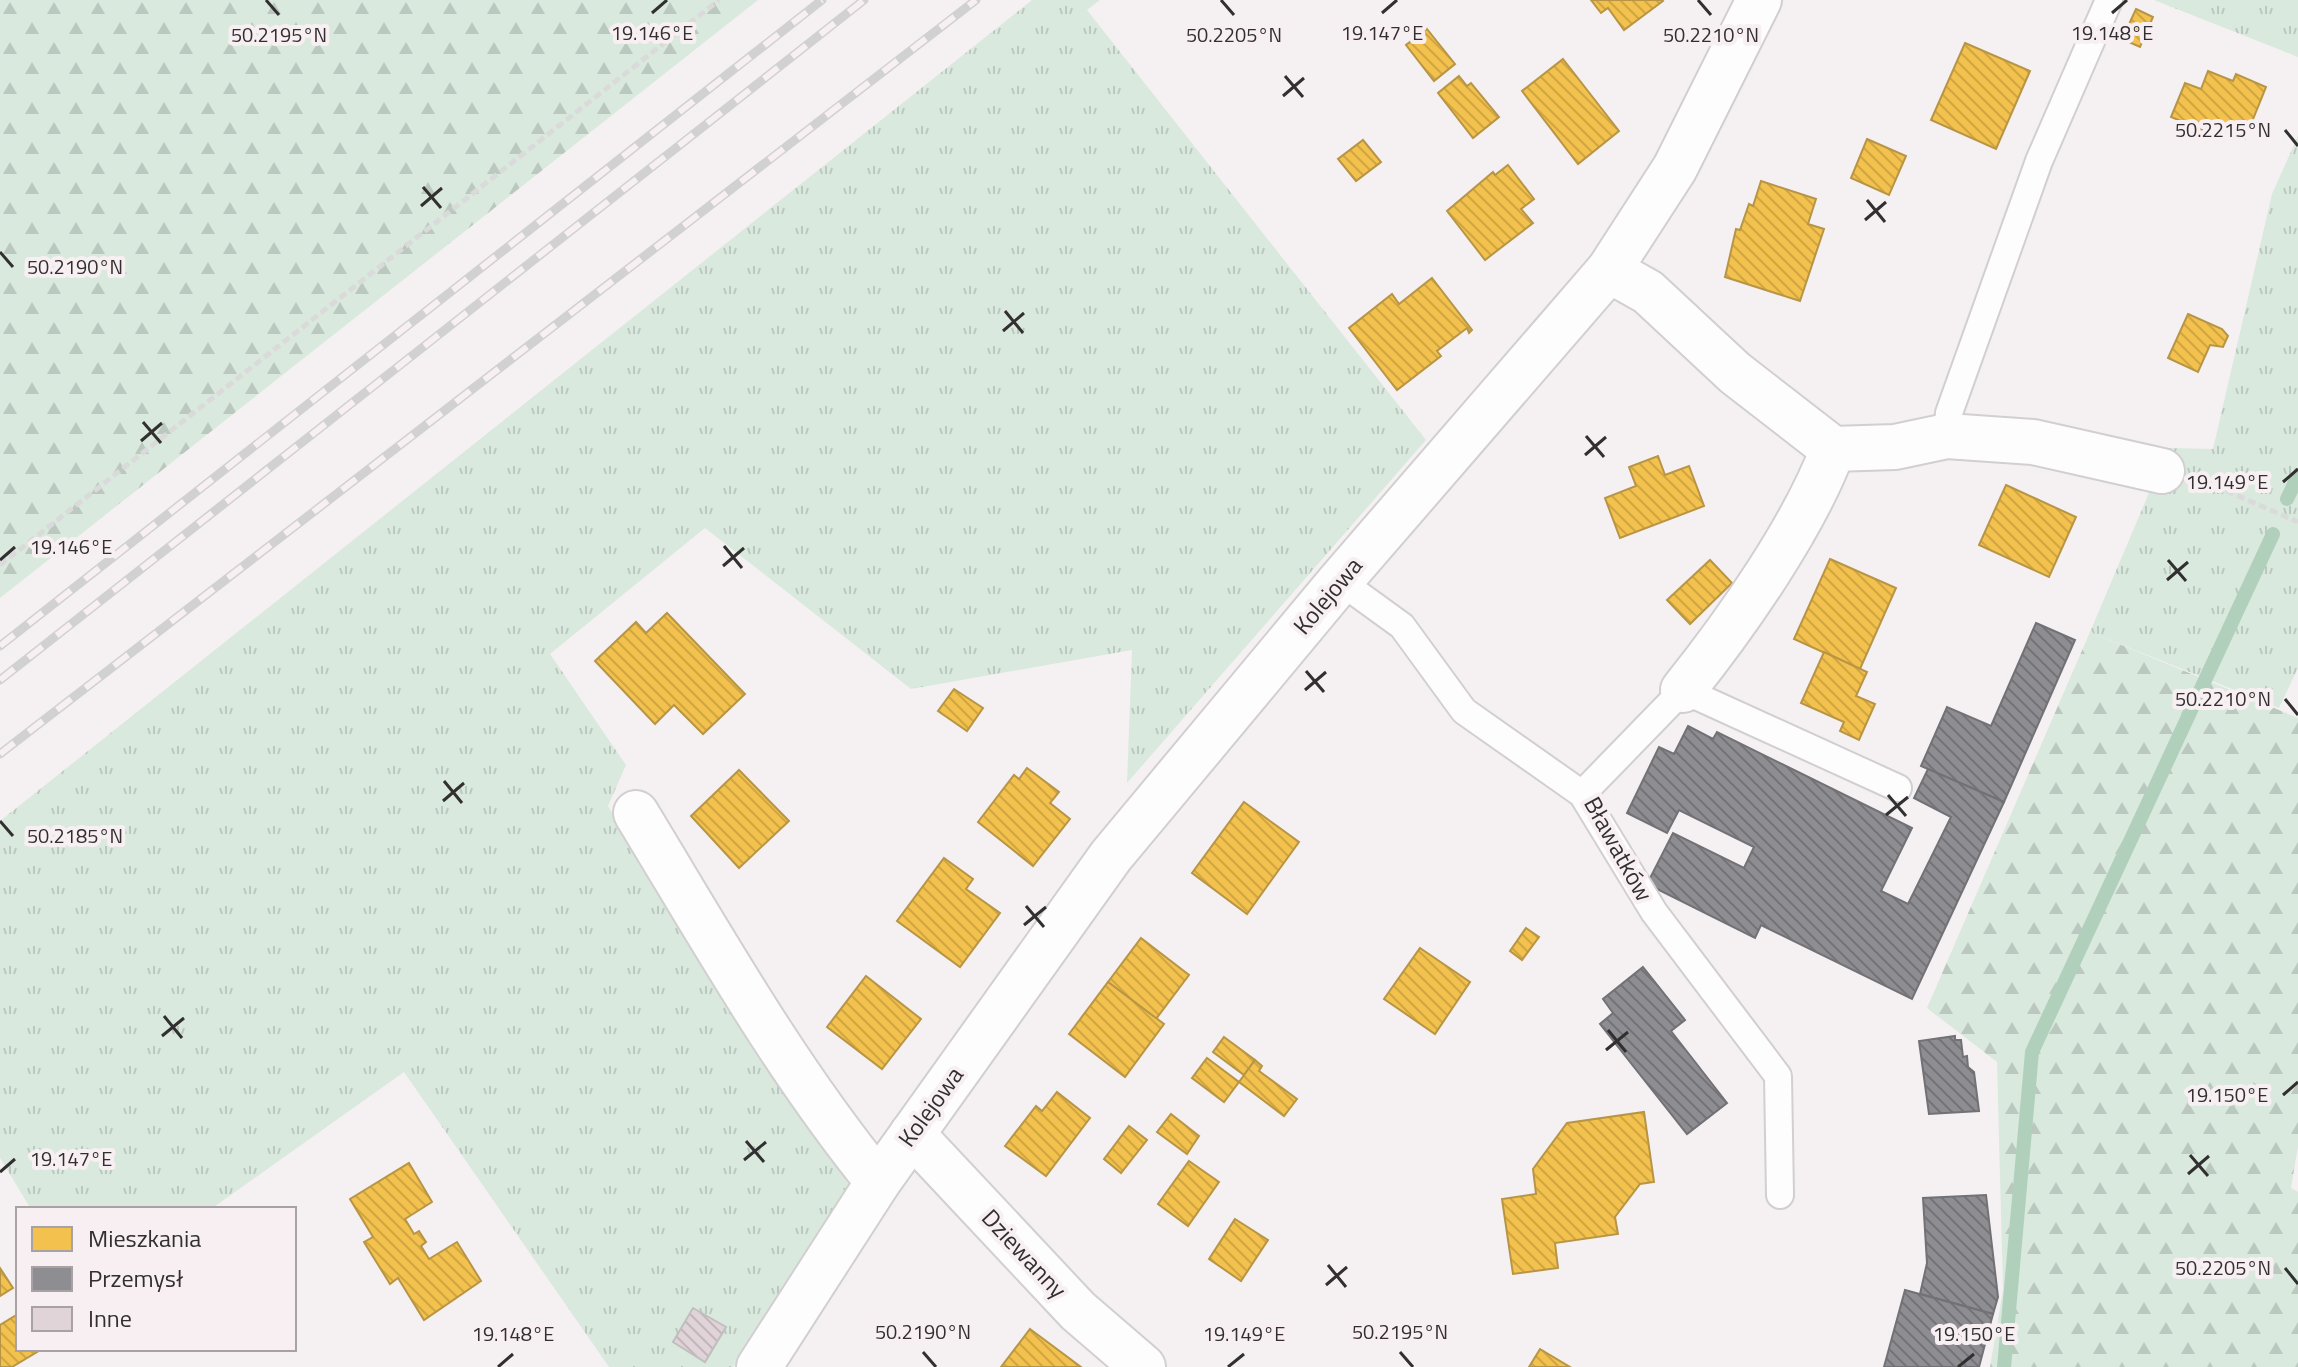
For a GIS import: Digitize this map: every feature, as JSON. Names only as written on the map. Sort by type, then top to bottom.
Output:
[{"type":"street","name":"Kolejowa","points":[[759,1367],[878,1182],[1111,856],[1340,581],[1609,270],[1675,168],[1759,0]]},
{"type":"street","points":[[1609,270],[1648,292],[1735,373],[1833,449],[1895,447],[1947,436],[2033,442],[2162,471]]},
{"type":"street","name":"Bławatków","points":[[1683,690],[1716,649],[1818,490],[1833,449]]},
{"type":"street","points":[[636,813],[732,972],[847,1144],[878,1182]]},
{"type":"street","name":"Dziewanny","points":[[912,1134],[1078,1311],[1143,1367]]},
{"type":"lane","points":[[1947,436],[1949,413],[2039,161],[2109,0]]},
{"type":"lane","points":[[1340,581],[1402,626],[1464,711],[1582,794]]},
{"type":"lane","points":[[1683,690],[1898,788]]},
{"type":"lane","name":"Bławatków","points":[[1683,690],[1582,794],[1654,912],[1778,1076],[1780,1195]]},
{"type":"path","points":[[0,565],[719,0]]},
{"type":"path","points":[[2162,471],[2182,471],[2298,522]]},
{"type":"green space","points":[[0,0],[758,0],[0,598]]},
{"type":"green space","points":[[1032,0],[1100,0],[1087,10],[1426,440],[1127,783],[1132,650],[911,689],[705,528],[550,654],[626,765],[608,806],[852,1190],[733,1367],[609,1367],[404,1072],[214,1207],[30,1207],[0,1158],[0,821]]},
{"type":"green space","points":[[2154,0],[2298,0],[2298,57]]},
{"type":"green space","points":[[2298,136],[2298,668],[2279,708],[2090,632],[2168,448],[2213,449],[2272,194]]},
{"type":"green space","points":[[2090,632],[2298,718],[2298,1146],[2291,1188],[2298,1192],[2298,1367],[1990,1367],[2003,1290],[1997,1062],[1927,1008]]},
{"type":"building: Mieszkania","points":[[1591,0],[1663,1],[1624,30],[1608,8],[1601,13]]},
{"type":"building: Mieszkania","points":[[2136,9],[2153,17],[2140,47],[2122,39]]},
{"type":"building: Mieszkania","points":[[1427,29],[1455,64],[1434,81],[1406,45]]},
{"type":"building: Mieszkania","points":[[1965,43],[2030,71],[1996,149],[1931,120]]},
{"type":"building: Mieszkania","points":[[1563,59],[1619,131],[1578,164],[1522,91]]},
{"type":"building: Mieszkania","points":[[2208,71],[2233,81],[2236,74],[2266,87],[2245,139],[2215,126],[2212,134],[2171,117],[2185,83],[2201,89]]},
{"type":"building: Mieszkania","points":[[1459,76],[1467,86],[1471,83],[1499,117],[1473,138],[1438,93]]},
{"type":"building: Mieszkania","points":[[1867,139],[1906,156],[1889,195],[1851,178]]},
{"type":"building: Mieszkania","points":[[1363,140],[1381,162],[1356,181],[1338,159]]},
{"type":"building: Mieszkania","points":[[1508,165],[1534,199],[1521,209],[1533,223],[1485,260],[1447,211],[1493,172],[1495,175]]},
{"type":"building: Mieszkania","points":[[1761,181],[1816,199],[1808,224],[1824,229],[1800,301],[1725,277],[1736,229],[1740,230],[1749,204],[1753,206]]},
{"type":"building: Mieszkania","points":[[1432,278],[1472,330],[1469,333],[1467,328],[1437,351],[1441,356],[1397,390],[1349,328],[1392,294],[1399,304]]},
{"type":"building: Mieszkania","points":[[2188,314],[2222,329],[2228,336],[2223,347],[2210,345],[2198,372],[2168,358]]},
{"type":"building: Mieszkania","points":[[1658,456],[1665,475],[1689,466],[1704,506],[1620,538],[1605,498],[1636,486],[1629,467]]},
{"type":"building: Mieszkania","points":[[2006,485],[2076,517],[2049,577],[1979,545]]},
{"type":"building: Mieszkania","points":[[1830,559],[1896,588],[1860,669],[1794,639]]},
{"type":"building: Mieszkania","points":[[1710,560],[1732,583],[1690,624],[1667,600]]},
{"type":"building: Mieszkania","points":[[667,613],[745,694],[703,734],[674,705],[655,724],[595,661],[636,622],[646,633]]},
{"type":"building: Mieszkania","points":[[1824,652],[1867,672],[1856,696],[1875,704],[1859,740],[1840,731],[1844,722],[1801,703]]},
{"type":"building: Mieszkania","points":[[954,689],[983,708],[967,731],[938,711]]},
{"type":"building: Mieszkania","points":[[1027,768],[1059,792],[1050,803],[1070,819],[1033,866],[978,822],[1014,775],[1019,779]]},
{"type":"building: Mieszkania","points":[[739,770],[789,821],[739,868],[691,816]]},
{"type":"building: Mieszkania","points":[[1244,802],[1299,842],[1247,914],[1192,873]]},
{"type":"building: Mieszkania","points":[[944,858],[973,879],[966,889],[1000,913],[960,967],[897,921]]},
{"type":"building: Mieszkania","points":[[1526,928],[1539,937],[1522,960],[1510,951]]},
{"type":"building: Mieszkania","points":[[1141,938],[1189,975],[1156,1019],[1108,982]]},
{"type":"building: Mieszkania","points":[[1420,948],[1470,982],[1435,1034],[1384,999]]},
{"type":"building: Mieszkania","points":[[866,976],[921,1019],[882,1069],[827,1027]]},
{"type":"building: Mieszkania","points":[[1108,982],[1164,1024],[1125,1077],[1069,1034]]},
{"type":"building: Mieszkania","points":[[1224,1037],[1255,1060],[1244,1075],[1213,1052]]},
{"type":"building: Mieszkania","points":[[1207,1058],[1239,1082],[1224,1102],[1192,1078]]},
{"type":"building: Mieszkania","points":[[1255,1060],[1262,1066],[1259,1071],[1297,1099],[1284,1116],[1239,1082]]},
{"type":"building: Mieszkania","points":[[1057,1092],[1090,1118],[1046,1176],[1005,1146],[1036,1106],[1042,1111]]},
{"type":"building: Mieszkania","points":[[1644,1112],[1654,1182],[1640,1184],[1615,1217],[1618,1234],[1555,1243],[1558,1268],[1513,1274],[1502,1199],[1536,1194],[1533,1169],[1567,1123]]},
{"type":"building: Mieszkania","points":[[1171,1114],[1199,1136],[1187,1154],[1157,1132]]},
{"type":"building: Mieszkania","points":[[1129,1126],[1147,1140],[1121,1173],[1104,1159]]},
{"type":"building: Mieszkania","points":[[1189,1161],[1219,1182],[1188,1226],[1158,1204]]},
{"type":"building: Mieszkania","points":[[409,1163],[432,1202],[405,1219],[414,1234],[419,1231],[426,1242],[421,1246],[429,1259],[457,1242],[481,1281],[424,1320],[398,1278],[390,1284],[364,1242],[373,1237],[350,1199]]},
{"type":"building: Mieszkania","points":[[1235,1219],[1268,1240],[1241,1281],[1209,1259]]},
{"type":"building: Mieszkania","points":[[0,1268],[13,1288],[0,1296]]},
{"type":"building: Mieszkania","points":[[16,1315],[16,1351],[39,1351],[12,1367],[0,1367],[0,1325]]},
{"type":"building: Mieszkania","points":[[1030,1329],[1081,1367],[1001,1367]]},
{"type":"building: Mieszkania","points":[[1540,1349],[1570,1367],[1529,1367]]},
{"type":"building: Przemysł","points":[[2036,623],[2075,640],[2004,802],[1921,766],[1947,707],[1991,726]]},
{"type":"building: Przemysł","points":[[1688,726],[1713,739],[1717,732],[1912,828],[1881,891],[1908,904],[1951,817],[1914,798],[1928,769],[2004,802],[1912,999],[1761,925],[1755,938],[1647,884],[1673,833],[1744,868],[1754,847],[1679,810],[1667,833],[1627,813],[1659,747],[1674,754]]},
{"type":"building: Przemysł","points":[[1643,967],[1685,1020],[1671,1031],[1727,1103],[1687,1134],[1600,1024],[1613,1013],[1603,999]]},
{"type":"building: Przemysł","points":[[1955,1036],[1955,1040],[1961,1040],[1963,1057],[1967,1056],[1968,1067],[1974,1072],[1979,1111],[1929,1114],[1919,1041]]},
{"type":"building: Przemysł","points":[[1986,1195],[1998,1297],[1993,1314],[1920,1294],[1927,1263],[1923,1198]]},
{"type":"building: Przemysł","points":[[1905,1290],[1993,1314],[1979,1367],[1884,1367]]},
{"type":"building: Inne","points":[[693,1308],[726,1327],[705,1362],[673,1342]]},
{"type":"waterway","points":[[2287,499],[2298,476]]},
{"type":"waterway","points":[[2004,1367],[2032,1052],[2273,534]]},
{"type":"railway","points":[[0,646],[822,0]]},
{"type":"railway","points":[[0,680],[864,0]]},
{"type":"railway","points":[[0,754],[976,0]]}]
